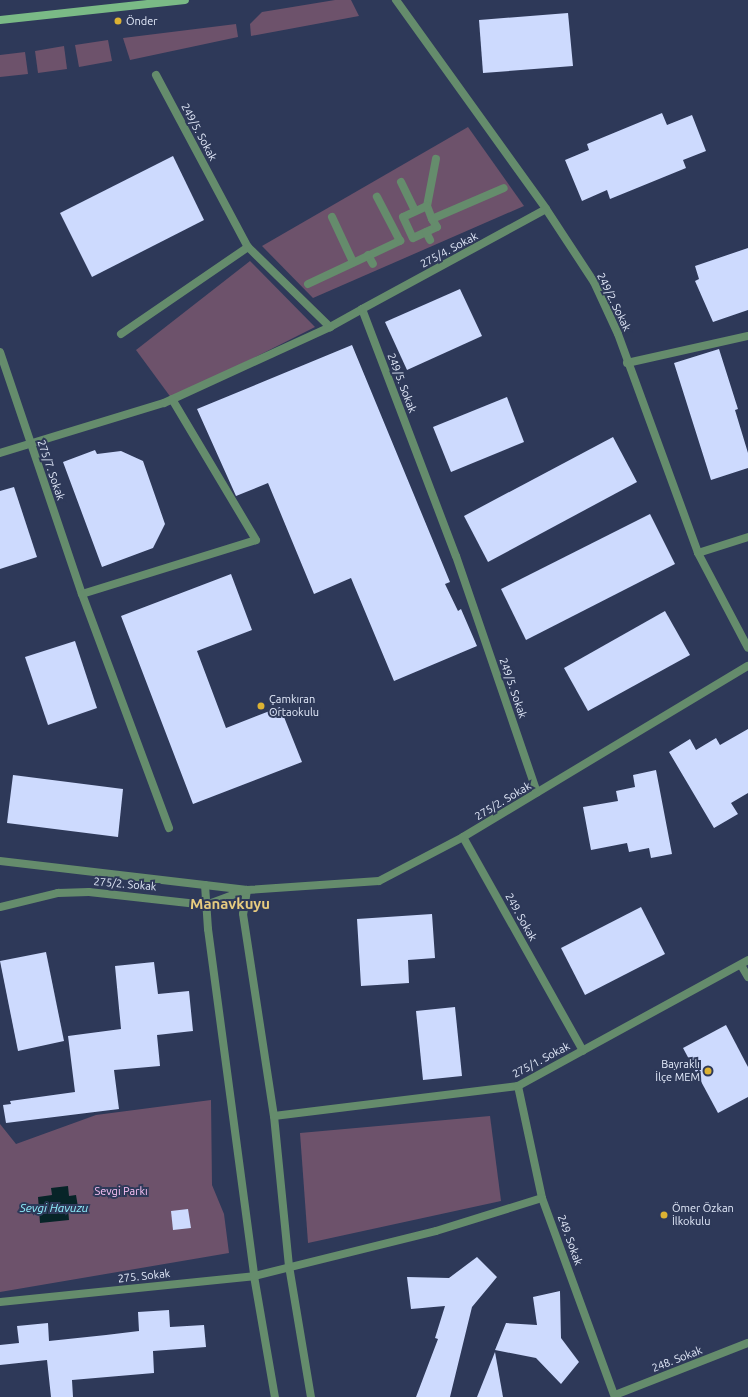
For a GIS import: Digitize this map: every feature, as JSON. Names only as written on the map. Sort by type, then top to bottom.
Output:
[{"type":"main road","points":[[0,20],[185,0]]},
{"type":"street","name":"249/2. Sokak","points":[[396,0],[546,210],[594,282],[627,363],[698,553],[748,648]]},
{"type":"street","name":"249/5. Sokak","points":[[156,74],[248,247],[330,327]]},
{"type":"street","points":[[427,206],[403,217],[413,238],[428,236],[437,227],[427,206],[436,159]]},
{"type":"street","points":[[401,182],[415,211]]},
{"type":"street","points":[[432,219],[504,188]]},
{"type":"street","points":[[308,284],[400,241],[378,197]]},
{"type":"street","name":"275/4. Sokak","points":[[362,309],[546,210]]},
{"type":"street","points":[[332,218],[353,262]]},
{"type":"street","points":[[397,234],[408,229]]},
{"type":"street","points":[[121,334],[248,247]]},
{"type":"street","points":[[368,255],[373,264]]},
{"type":"street","name":"249/5. Sokak","points":[[362,309],[456,556],[537,793]]},
{"type":"street","points":[[0,453],[30,442],[172,398],[330,327],[362,309]]},
{"type":"street","points":[[627,363],[748,336]]},
{"type":"street","name":"275/7. Sokak","points":[[0,352],[82,594],[169,828]]},
{"type":"street","points":[[82,594],[256,540],[172,398]]},
{"type":"street","points":[[698,553],[748,537]]},
{"type":"street","name":"275/2. Sokak","points":[[0,861],[247,890],[379,882],[463,837],[748,666]]},
{"type":"street","name":"249. Sokak","points":[[463,837],[583,1051]]},
{"type":"street","points":[[205,885],[206,905],[254,1276],[275,1397]]},
{"type":"street","points":[[247,890],[243,914],[274,1116],[289,1266],[311,1397]]},
{"type":"street","name":"275/2. Sokak","points":[[0,907],[58,893],[89,892],[206,905],[247,890]]},
{"type":"street","points":[[744,962],[748,977]]},
{"type":"street","name":"275/1. Sokak","points":[[274,1116],[518,1086],[744,962]]},
{"type":"street","name":"249. Sokak","points":[[518,1086],[542,1198],[615,1396]]},
{"type":"street","name":"275. Sokak","points":[[0,1302],[254,1276],[289,1266],[436,1231],[542,1198]]},
{"type":"street","name":"248. Sokak","points":[[615,1396],[748,1343]]},
{"type":"green space","points":[[335,0],[351,0],[359,16],[251,36],[250,24],[262,12]]},
{"type":"green space","points":[[236,24],[238,37],[130,60],[123,38]]},
{"type":"green space","points":[[108,40],[112,61],[79,67],[75,45]]},
{"type":"green space","points":[[64,46],[67,69],[38,73],[35,51]]},
{"type":"green space","points":[[25,52],[28,74],[0,77],[0,55]]},
{"type":"green space","points":[[468,127],[524,206],[313,298],[262,246]]},
{"type":"green space","points":[[250,261],[315,327],[172,399],[136,350]]},
{"type":"green space","name":"Sevgi Parkı","points":[[211,1100],[212,1185],[224,1214],[229,1253],[0,1292],[0,1124],[16,1144],[96,1115]]},
{"type":"green space","points":[[490,1116],[501,1201],[308,1243],[300,1133]]},
{"type":"water","name":"Sevgi Havuzu","points":[[68,1186],[69,1196],[76,1195],[78,1207],[68,1208],[69,1220],[40,1223],[38,1197],[52,1195],[51,1188]]},
{"type":"building","points":[[568,13],[573,66],[483,73],[479,20]]},
{"type":"building","points":[[662,113],[667,125],[692,115],[706,151],[683,160],[686,168],[610,199],[607,190],[582,201],[565,160],[589,150],[587,144]]},
{"type":"building","points":[[173,156],[204,220],[92,277],[60,213]]},
{"type":"building","points":[[748,248],[748,310],[713,322],[695,281],[699,279],[695,266]]},
{"type":"building","points":[[460,289],[482,336],[407,370],[385,322]]},
{"type":"building","points":[[352,345],[450,582],[445,584],[458,611],[461,609],[477,646],[394,681],[351,578],[314,594],[268,483],[236,496],[197,409]]},
{"type":"building","points":[[719,349],[738,409],[735,410],[748,453],[748,468],[711,480],[674,363]]},
{"type":"building","points":[[507,397],[524,442],[451,472],[433,427]]},
{"type":"building","points":[[613,437],[637,482],[488,562],[464,516]]},
{"type":"building","points":[[95,450],[97,454],[121,451],[143,461],[165,524],[153,548],[102,567],[63,462]]},
{"type":"building","points":[[14,487],[37,557],[0,569],[0,491]]},
{"type":"building","points":[[650,514],[675,564],[526,640],[501,589]]},
{"type":"building","points":[[231,574],[252,630],[197,651],[226,728],[280,707],[302,762],[193,804],[121,616]]},
{"type":"building","points":[[665,611],[690,655],[588,711],[564,668]]},
{"type":"building","points":[[75,641],[97,708],[48,725],[25,657]]},
{"type":"building","points":[[748,729],[748,793],[731,803],[738,814],[714,828],[669,752],[690,739],[696,750],[716,738],[720,745]]},
{"type":"building","points":[[656,770],[672,854],[651,858],[649,848],[629,852],[627,843],[591,850],[583,807],[618,801],[616,791],[635,787],[633,775]]},
{"type":"building","points":[[13,775],[123,789],[118,837],[7,823]]},
{"type":"building","points":[[641,907],[665,954],[585,995],[561,948]]},
{"type":"building","points":[[432,914],[435,958],[408,960],[409,983],[361,986],[357,919]]},
{"type":"building","points":[[46,952],[64,1041],[18,1051],[0,961]]},
{"type":"building","points":[[154,962],[158,994],[189,991],[193,1031],[157,1035],[160,1066],[114,1070],[119,1109],[6,1123],[3,1105],[11,1104],[10,1101],[75,1092],[68,1036],[121,1029],[115,966]]},
{"type":"building","points":[[455,1007],[462,1076],[423,1080],[416,1011]]},
{"type":"building","points":[[726,1025],[748,1067],[748,1097],[718,1113],[683,1048]]},
{"type":"building","points":[[188,1209],[191,1228],[173,1230],[171,1211]]},
{"type":"building","points":[[477,1257],[497,1277],[472,1307],[450,1397],[416,1397],[438,1339],[435,1338],[445,1306],[411,1309],[407,1277],[449,1278]]},
{"type":"building","points":[[560,1291],[561,1338],[579,1362],[561,1384],[536,1358],[495,1350],[506,1323],[537,1325],[533,1297]]},
{"type":"building","points":[[169,1310],[170,1327],[204,1325],[206,1347],[153,1351],[154,1373],[72,1380],[73,1397],[51,1397],[47,1360],[0,1365],[0,1345],[19,1343],[17,1326],[48,1323],[49,1341],[106,1335],[139,1331],[138,1312]]},
{"type":"building","points":[[495,1352],[503,1397],[477,1397]]},
{"type":"place","name":"Önder","points":[[118,21]]},
{"type":"place","name":"Çamkıran Ortaokulu","points":[[261,706]]},
{"type":"place","name":"Bayraklı İlçe MEM","points":[[708,1071]]},
{"type":"place","name":"Ömer Özkan İlkokulu","points":[[664,1215]]},
{"type":"district","name":"Manavkuyu","points":[[230,904]]}]
